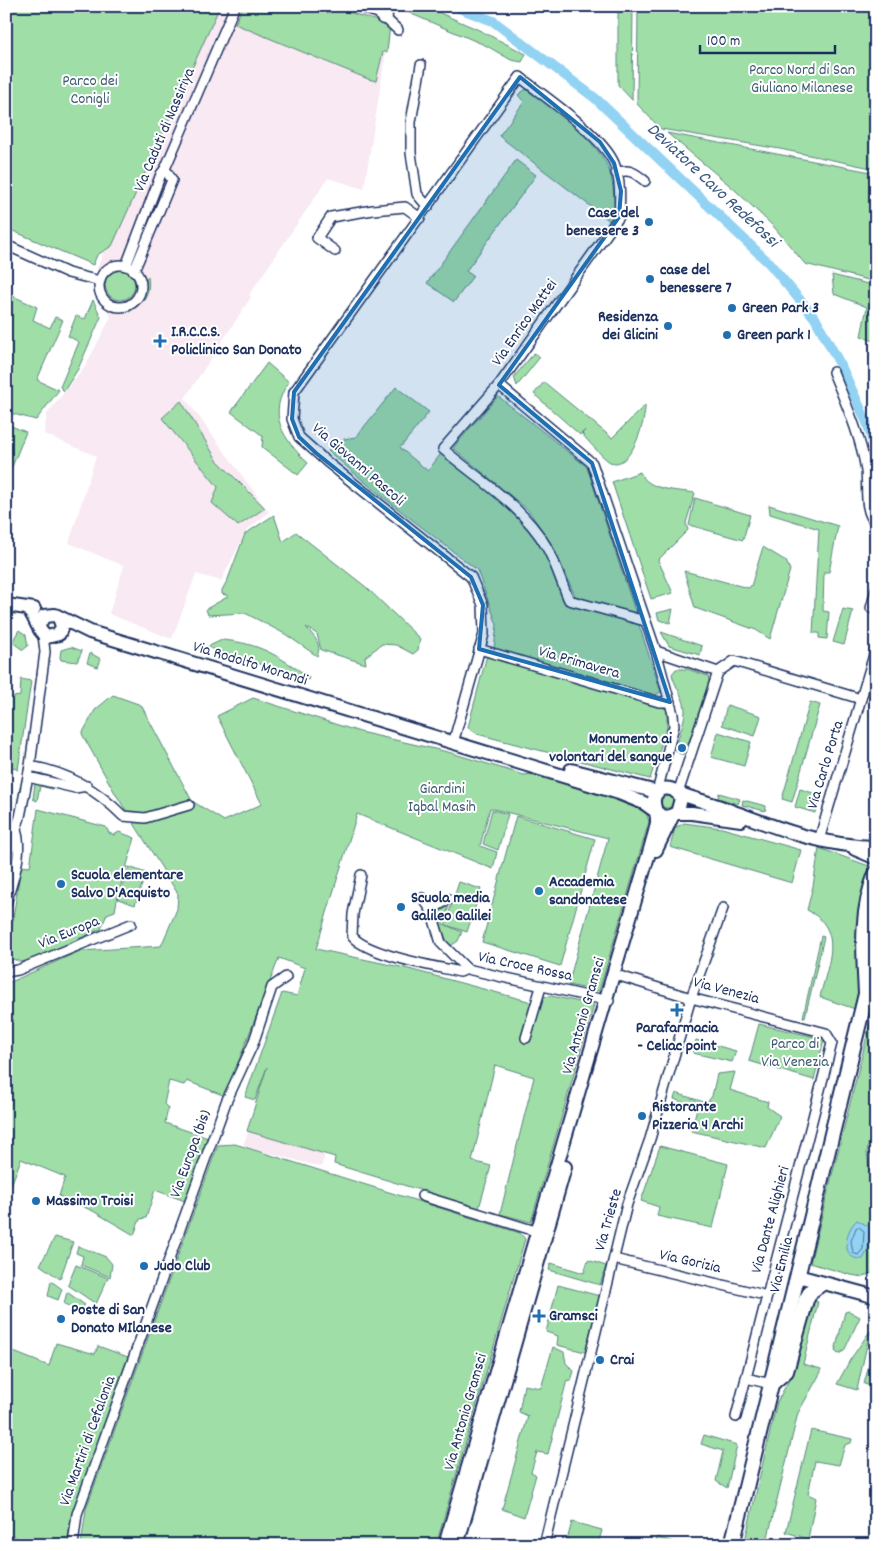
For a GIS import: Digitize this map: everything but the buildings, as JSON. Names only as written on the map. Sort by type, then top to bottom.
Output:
[{"type":"main road","name":"Via Emilia","points":[[866,994],[863,930],[867,904],[876,874]]},
{"type":"main road","name":"Via Emilia","points":[[732,1545],[866,994],[876,976]]},
{"type":"main road","points":[[771,1384],[786,1371],[806,1300],[813,1289],[821,1284]]},
{"type":"street","name":"Via Caduti di Nassiriya","points":[[130,268],[161,174],[165,169],[235,6]]},
{"type":"street","points":[[358,6],[383,16],[398,30]]},
{"type":"street","points":[[421,65],[411,122],[411,153],[417,194],[428,207]]},
{"type":"street","name":"Via Giovanni Pascoli","points":[[455,736],[484,634],[484,605],[471,576],[316,453],[299,437],[292,419],[294,392],[520,77]]},
{"type":"street","name":"Via Enrico Mattei","points":[[520,77],[600,142],[614,163],[621,191],[619,217],[499,385],[592,463],[656,651],[670,702],[674,726],[657,792]]},
{"type":"street","points":[[130,268],[172,180],[165,169]]},
{"type":"street","points":[[616,173],[625,170],[634,172],[645,182]]},
{"type":"street","points":[[335,251],[317,238],[331,217],[405,207],[420,218]]},
{"type":"street","points":[[6,246],[68,273],[100,281]]},
{"type":"street","points":[[110,268],[130,268],[140,281],[140,291],[136,299],[125,306],[116,306],[106,301],[100,291],[102,275],[110,268]]},
{"type":"street","points":[[832,372],[852,417],[862,451],[868,490],[868,512],[876,523]]},
{"type":"street","points":[[499,385],[443,449],[524,515],[545,545],[557,567],[569,600],[645,620]]},
{"type":"street","points":[[871,608],[876,590]]},
{"type":"street","name":"Via Rodolfo Morandi","points":[[6,605],[40,610],[51,627],[88,631],[619,793],[644,803],[655,810]]},
{"type":"street","points":[[6,858],[16,830],[28,777],[45,652],[51,627]]},
{"type":"street","name":"Via Carlo Porta","points":[[819,840],[876,648]]},
{"type":"street","name":"Via Primavera","points":[[480,649],[659,702],[670,702]]},
{"type":"street","points":[[656,651],[718,672]]},
{"type":"street","points":[[661,670],[671,656]]},
{"type":"street","points":[[675,814],[682,804],[678,793],[718,672],[734,661],[861,699]]},
{"type":"street","name":"Via Rodolfo Morandi","points":[[407,729],[416,726],[576,772],[657,792]]},
{"type":"street","name":"Via Rodolfo Morandi","points":[[455,736],[461,742],[546,767],[554,774]]},
{"type":"street","points":[[30,766],[55,771],[87,786],[105,798],[123,816],[145,818],[189,805]]},
{"type":"street","points":[[28,777],[74,788],[87,786]]},
{"type":"street","points":[[756,822],[692,812],[662,816],[655,810],[653,801],[657,792],[666,788],[756,822],[846,846],[876,858]]},
{"type":"street","name":"Via Antonio Gramsci","points":[[616,975],[657,824],[655,810]]},
{"type":"street","name":"Via Antonio Gramsci","points":[[445,1545],[496,1390],[616,975],[657,847],[675,814]]},
{"type":"street","points":[[6,904],[18,852],[19,839],[16,830]]},
{"type":"street","points":[[846,846],[876,847]]},
{"type":"street","name":"Via Croce Rossa","points":[[361,875],[352,936],[358,944],[412,961],[460,972],[467,969],[608,1001]]},
{"type":"street","points":[[423,898],[430,910],[441,943],[467,969]]},
{"type":"street","points":[[430,910],[449,899]]},
{"type":"street","name":"Via Trieste","points":[[544,1545],[627,1204],[656,1122],[691,998],[723,908]]},
{"type":"street","name":"Via Europa","points":[[6,972],[18,970],[131,924]]},
{"type":"street","points":[[6,964],[18,970]]},
{"type":"street","name":"Via Venezia","points":[[616,975],[691,998],[826,1033]]},
{"type":"street","name":"Via Europa (bis)","points":[[137,1348],[226,1102],[253,1044],[272,987],[286,977]]},
{"type":"street","points":[[526,1038],[541,987]]},
{"type":"street","name":"Via Dante Alighieri","points":[[736,1417],[832,1043],[826,1033]]},
{"type":"street","points":[[876,1130],[876,1174]]},
{"type":"street","points":[[422,1196],[542,1233]]},
{"type":"street","name":"Via Gorizia","points":[[614,1259],[760,1294]]},
{"type":"street","points":[[798,1276],[821,1284],[875,1294]]},
{"type":"street","points":[[798,1276],[819,1276],[875,1294]]},
{"type":"street","points":[[764,1308],[760,1294],[769,1286]]},
{"type":"street","name":"Via Martiri di Cefalonia","points":[[73,1545],[77,1514],[137,1348]]},
{"type":"street","points":[[746,1378],[771,1384]]},
{"type":"street","name":"Via Antonio Gramsci","points":[[457,1545],[496,1390]]},
{"type":"street","points":[[6,1540],[20,1545]]},
{"type":"highlighted area","points":[[520,77],[600,142],[614,163],[621,191],[619,217],[499,385],[592,463],[670,702],[479,649],[483,605],[471,577],[316,453],[299,437],[292,419],[294,392]]},
{"type":"shaded area","name":"I.R.C.C.S. Policlinico San Donato","points":[[208,6],[376,6],[375,14],[391,20],[364,189],[328,178],[249,295],[251,297],[185,398],[269,512],[246,531],[221,581],[196,574],[172,639],[109,614],[124,566],[69,543],[96,456],[44,434],[47,414],[86,365],[111,317],[96,293],[97,268]]},
{"type":"shaded area","points":[[649,824],[658,828],[449,1545],[436,1545]]},
{"type":"shaded area","points":[[276,1058],[348,1080],[321,1167],[243,1146]]},
{"type":"green space","name":"Parco dei Conigli","points":[[6,6],[220,6],[112,246],[97,255],[93,265],[6,228]]},
{"type":"green space","points":[[243,6],[329,6],[390,25],[387,52],[383,52],[376,81],[235,24]]},
{"type":"green space","points":[[392,6],[424,6],[479,30],[526,54],[522,62],[511,60],[487,46],[402,10],[393,13]]},
{"type":"green space","points":[[618,6],[633,6],[632,100],[618,85]]},
{"type":"green space","name":"Parco Nord di San Giuliano Milanese","points":[[638,6],[876,6],[876,169],[780,149],[661,129],[637,104]]},
{"type":"green space","points":[[526,89],[586,138],[604,161],[610,173],[613,189],[615,216],[611,222],[499,136],[524,102],[518,95]]},
{"type":"green space","points":[[667,133],[876,173],[876,282],[805,264],[774,227],[734,189]]},
{"type":"green space","points":[[516,160],[536,175],[466,271],[473,276],[454,302],[427,283]]},
{"type":"green space","points":[[120,270],[131,274],[135,285],[131,296],[120,300],[109,296],[105,285],[109,274]]},
{"type":"green space","points":[[832,275],[876,286],[876,342],[861,336],[867,307],[834,294]]},
{"type":"green space","points":[[148,277],[149,283],[145,298],[129,312],[127,309],[142,297],[146,278]]},
{"type":"green space","points":[[6,293],[37,307],[33,320],[50,328],[55,317],[63,320],[37,380],[59,390],[36,420],[6,412]]},
{"type":"green space","points":[[93,300],[101,317],[78,369],[64,391],[60,387],[79,342],[68,336],[76,316],[85,319]]},
{"type":"green space","points":[[534,353],[540,357],[517,386],[514,377]]},
{"type":"green space","points":[[267,363],[289,382],[282,394],[278,415],[281,426],[291,445],[308,463],[298,475],[262,447],[263,436],[231,412]]},
{"type":"green space","points":[[544,382],[612,438],[645,405],[640,432],[631,452],[625,459],[618,463],[607,460],[582,434],[585,430],[580,435],[534,394]]},
{"type":"green space","points":[[396,387],[429,412],[400,448],[428,471],[442,452],[522,517],[541,545],[565,602],[639,625],[661,692],[655,695],[494,648],[497,625],[477,570],[379,494],[328,451],[344,439],[356,437]]},
{"type":"green space","points":[[498,396],[587,467],[636,614],[608,608],[575,596],[553,546],[528,510],[453,448]]},
{"type":"green space","points":[[181,401],[217,460],[265,508],[238,526],[212,503],[218,487],[162,418]]},
{"type":"green space","points":[[6,424],[26,432],[6,482]]},
{"type":"green space","points":[[640,472],[649,483],[656,486],[695,493],[686,523],[688,530],[658,560],[673,593],[651,599],[612,482]]},
{"type":"green space","points":[[695,498],[750,515],[743,540],[689,525]]},
{"type":"green space","points":[[769,505],[838,526],[829,572],[824,572],[823,611],[829,612],[827,639],[819,638],[819,633],[813,633],[819,529],[770,514]]},
{"type":"green space","points":[[274,515],[283,542],[296,532],[366,587],[420,639],[418,650],[413,654],[396,645],[382,644],[365,657],[366,664],[321,650],[317,634],[306,627],[318,643],[317,656],[285,634],[245,613],[208,615],[206,609],[229,596],[222,594],[222,590],[245,534]]},
{"type":"green space","points":[[763,547],[786,561],[790,570],[770,639],[756,630],[695,608],[684,571],[748,588],[751,586]]},
{"type":"green space","points":[[673,609],[670,623],[659,620],[657,613]]},
{"type":"green space","points":[[843,609],[853,611],[844,645],[833,642]]},
{"type":"green space","points":[[19,630],[26,635],[28,646],[23,650],[12,642]]},
{"type":"green space","points":[[661,632],[702,646],[700,655],[669,646]]},
{"type":"green space","points":[[222,640],[258,647],[288,663],[309,677],[308,680],[207,647]]},
{"type":"green space","points":[[71,647],[82,651],[77,662],[61,660],[61,650]]},
{"type":"green space","points":[[90,653],[101,659],[98,667],[87,663]]},
{"type":"green space","points":[[487,655],[667,709],[667,727],[650,779],[477,734],[468,727]]},
{"type":"green space","points":[[676,669],[687,669],[708,676],[709,681],[685,754],[680,754],[676,751],[685,707],[672,674]]},
{"type":"green space","points":[[21,679],[31,681],[18,770],[6,764],[6,698],[20,696]]},
{"type":"green space","name":"Giardini Iqbal Masih","points":[[113,695],[141,705],[192,801],[224,821],[262,804],[217,716],[253,698],[360,732],[448,752],[524,775],[532,774],[602,795],[646,812],[649,822],[599,991],[568,985],[608,838],[490,808],[480,846],[497,852],[493,869],[357,814],[316,949],[405,968],[528,1001],[538,1009],[543,997],[551,996],[594,1005],[531,1222],[500,1214],[534,1077],[495,1065],[472,1161],[491,1166],[479,1208],[334,1164],[335,1157],[247,1131],[267,1067],[255,1100],[245,1097],[282,993],[297,996],[305,968],[279,958],[225,1096],[187,1081],[184,1085],[169,1081],[164,1104],[168,1108],[165,1123],[208,1138],[185,1201],[155,1190],[146,1218],[140,1219],[134,1235],[93,1211],[59,1196],[65,1177],[21,1159],[6,1199],[6,984],[80,951],[161,946],[177,909],[178,894],[115,793],[82,734],[95,710]]},
{"type":"green space","points":[[810,702],[820,705],[792,802],[782,799]]},
{"type":"green space","points":[[727,705],[761,716],[755,736],[722,725]]},
{"type":"green space","points":[[718,732],[751,742],[744,766],[711,757]]},
{"type":"green space","points":[[35,783],[52,785],[52,789],[40,786],[37,801],[33,799]]},
{"type":"green space","points":[[800,789],[820,795],[815,813],[795,807]]},
{"type":"green space","points":[[719,793],[740,799],[738,804],[718,798]]},
{"type":"green space","points":[[665,796],[669,796],[673,802],[669,808],[665,808],[661,804],[661,800]]},
{"type":"green space","points":[[743,800],[766,806],[765,811],[742,805]]},
{"type":"green space","points":[[38,809],[106,827],[109,833],[114,835],[119,832],[135,838],[115,911],[107,914],[101,929],[24,963],[7,957],[21,866],[30,867]]},
{"type":"green space","points":[[492,810],[508,814],[498,850],[483,844]]},
{"type":"green space","name":"Accademia sandonatese","points":[[516,816],[595,839],[560,966],[482,942]]},
{"type":"green space","points":[[684,823],[722,828],[801,850],[792,883],[670,847],[675,828]]},
{"type":"green space","points":[[819,848],[869,866],[872,871],[860,992],[855,1009],[820,997],[831,948],[830,937],[826,927],[819,918],[807,910]]},
{"type":"green space","points":[[129,867],[146,873],[135,905],[118,899]]},
{"type":"green space","points":[[459,882],[481,889],[467,932],[446,925],[462,932],[458,941],[449,947],[436,914],[449,906],[443,924],[445,925]]},
{"type":"green space","points":[[821,936],[824,937],[805,1017],[803,1017]]},
{"type":"green space","points":[[876,1000],[876,1098],[867,1153],[876,1215],[876,1264],[874,1272],[863,1277],[810,1263]]},
{"type":"green space","name":"Parco di Via Venezia","points":[[759,1024],[824,1039],[814,1080],[749,1061]]},
{"type":"green space","points":[[696,1040],[736,1051],[732,1062],[693,1053]]},
{"type":"green space","points":[[735,1072],[730,1090],[768,1102],[767,1107],[780,1116],[766,1148],[691,1131],[697,1108],[674,1099],[676,1093],[707,1103],[712,1096],[717,1074]]},
{"type":"green space","points":[[235,1144],[520,1233],[525,1239],[436,1545],[81,1545],[86,1509],[218,1145]]},
{"type":"green space","points":[[660,1146],[728,1164],[713,1228],[657,1216],[659,1207],[641,1201]]},
{"type":"green space","points":[[55,1237],[73,1242],[60,1279],[40,1265]]},
{"type":"green space","points":[[78,1246],[106,1257],[112,1264],[110,1277],[81,1265],[83,1256],[76,1253]]},
{"type":"green space","points":[[588,1260],[606,1266],[600,1285],[549,1270],[551,1263],[584,1273]]},
{"type":"green space","points":[[76,1265],[108,1278],[96,1304],[68,1285]]},
{"type":"green space","points":[[51,1281],[62,1289],[58,1300],[48,1296]]},
{"type":"green space","points":[[558,1285],[600,1296],[585,1352],[557,1345],[558,1336],[546,1332]]},
{"type":"green space","points":[[67,1292],[85,1305],[80,1310],[64,1304]]},
{"type":"green space","points":[[811,1300],[818,1302],[803,1364],[821,1369],[821,1372],[798,1413],[766,1545],[744,1545],[777,1402],[797,1365]]},
{"type":"green space","points":[[849,1311],[860,1317],[844,1351],[838,1354],[835,1351],[845,1312]]},
{"type":"green space","points":[[870,1331],[857,1390],[837,1384],[850,1360]]},
{"type":"green space","points":[[876,1338],[876,1387],[864,1384]]},
{"type":"green space","points":[[56,1343],[95,1354],[98,1346],[128,1357],[70,1523],[67,1545],[6,1545],[6,1349],[49,1366]]},
{"type":"green space","points":[[553,1347],[564,1352],[566,1363],[574,1371],[571,1381],[567,1380],[548,1454],[537,1452],[531,1472],[536,1475],[524,1517],[502,1509],[528,1416],[519,1412],[524,1385],[541,1388]]},
{"type":"green space","points":[[811,1430],[852,1439],[851,1443],[845,1445],[839,1465],[815,1461],[808,1494],[816,1498],[808,1539],[786,1532]]},
{"type":"green space","points":[[704,1435],[737,1445],[727,1488],[716,1481],[723,1451],[701,1444]]},
{"type":"green space","points":[[572,1522],[602,1530],[598,1545],[585,1545],[567,1540]]},
{"type":"green space","points":[[657,1537],[683,1545],[655,1545]]},
{"type":"water","points":[[857,1220],[870,1227],[868,1250],[863,1259],[851,1255],[846,1244],[849,1231]]},
{"type":"waterway","name":"Deviatore Cavo Redefossi","points":[[454,6],[493,21],[595,98],[769,263],[815,318],[841,366],[868,425],[876,453]]},
{"type":"place","name":"Case del benessere 3","points":[[649,222]]},
{"type":"place","name":"case del benessere 7","points":[[650,279]]},
{"type":"place","name":"Green Park 3","points":[[732,308]]},
{"type":"place","name":"Residenza dei Glicini","points":[[668,326]]},
{"type":"place","name":"Green park 1","points":[[727,335]]},
{"type":"place","name":"I.R.C.C.S. Policlinico San Donato","points":[[160,341]]},
{"type":"place","name":"Monumento ai volontari del sangue","points":[[682,748]]},
{"type":"place","name":"Scuola elementare Salvo D'Acquisto","points":[[61,884]]},
{"type":"place","name":"Accademia sandonatese","points":[[539,891]]},
{"type":"place","name":"Scuola media Galileo Galilei","points":[[401,907]]},
{"type":"place","name":"Parafarmacia - Celiac point","points":[[677,1010]]},
{"type":"place","name":"Ristorante Pizzeria 4 Archi","points":[[642,1116]]},
{"type":"place","name":"Massimo Troisi","points":[[36,1201]]},
{"type":"place","name":"Judo Club","points":[[144,1266]]},
{"type":"place","name":"Gramsci","points":[[539,1316]]},
{"type":"place","name":"Poste di San Donato MIlanese","points":[[61,1319]]},
{"type":"place","name":"Crai","points":[[600,1360]]}]
